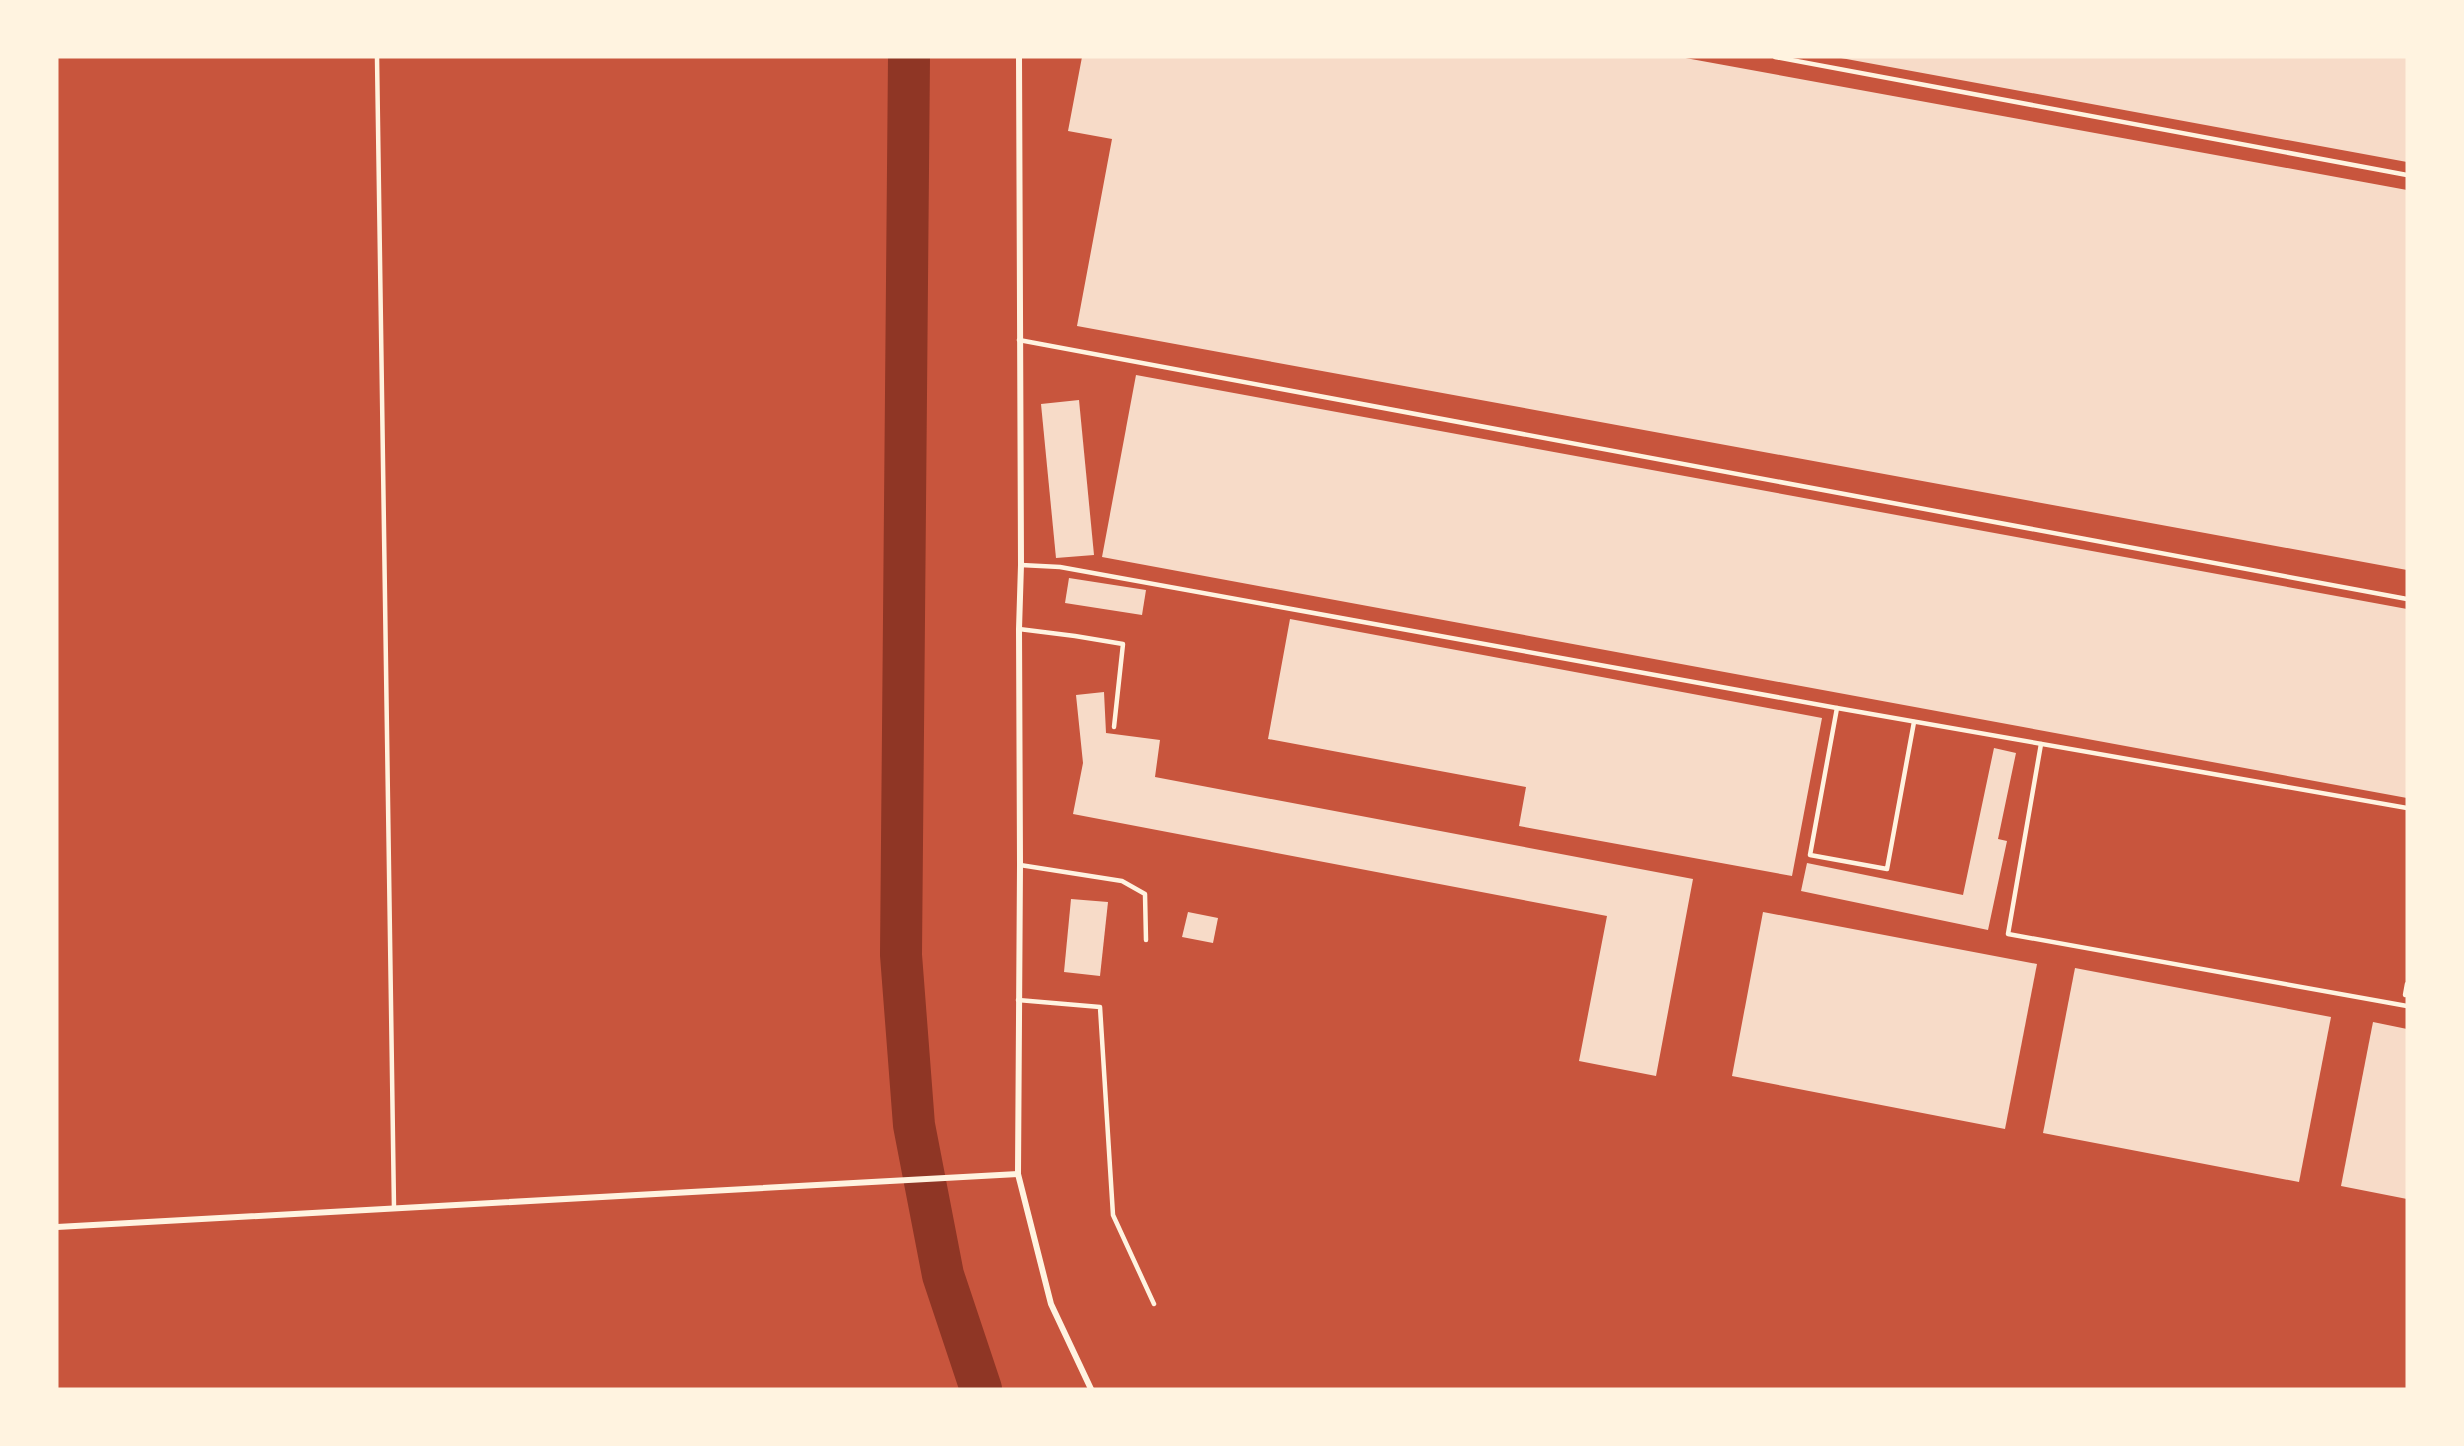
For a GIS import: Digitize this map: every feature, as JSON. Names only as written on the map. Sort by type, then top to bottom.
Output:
[{"type":"street","points":[[1019,57],[1021,565],[1018,1174],[1051,1304],[1091,1389]]},
{"type":"street","points":[[57,1227],[1018,1174]]},
{"type":"lane","points":[[377,57],[394,1208]]},
{"type":"lane","points":[[1775,57],[2407,175]]},
{"type":"lane","points":[[1019,340],[2407,599]]},
{"type":"lane","points":[[1021,565],[1060,567],[1914,722],[2407,808]]},
{"type":"lane","points":[[1019,629],[1123,644],[1114,727]]},
{"type":"lane","points":[[1837,708],[1810,855],[1887,869],[1914,722]]},
{"type":"lane","points":[[2042,744],[2008,934],[2407,1006]]},
{"type":"lane","points":[[1020,865],[1122,880],[1145,894],[1146,940]]},
{"type":"lane","points":[[2405,994],[2407,984]]},
{"type":"lane","points":[[1018,1000],[1100,1007],[1113,1215],[1154,1304]]},
{"type":"building","points":[[1082,57],[1680,57],[2407,190],[2407,570],[1077,326],[1112,139],[1068,131]]},
{"type":"building","points":[[2407,57],[2407,162],[1841,58]]},
{"type":"building","points":[[1136,375],[2407,609],[2407,798],[1102,557]]},
{"type":"building","points":[[1079,400],[1094,555],[1056,558],[1041,404]]},
{"type":"building","points":[[1069,578],[1146,590],[1142,615],[1065,603]]},
{"type":"building","points":[[1290,619],[1822,718],[1792,876],[1519,826],[1526,787],[1268,739]]},
{"type":"building","points":[[1104,692],[1106,733],[1160,740],[1155,777],[1693,879],[1656,1076],[1579,1061],[1607,916],[1073,814],[1083,763],[1076,695]]},
{"type":"building","points":[[1994,748],[2016,753],[1998,839],[2007,841],[1988,930],[1801,891],[1807,863],[1963,895]]},
{"type":"building","points":[[1071,899],[1108,902],[1100,976],[1064,972]]},
{"type":"building","points":[[1188,912],[1218,918],[1213,943],[1182,937]]},
{"type":"building","points":[[1763,912],[2037,964],[2005,1129],[1732,1076]]},
{"type":"building","points":[[2075,968],[2331,1017],[2299,1182],[2043,1133]]},
{"type":"building","points":[[2373,1022],[2407,1029],[2407,1199],[2341,1186]]},
{"type":"waterway","points":[[909,57],[901,955],[914,1125],[943,1275],[981,1389]]}]
